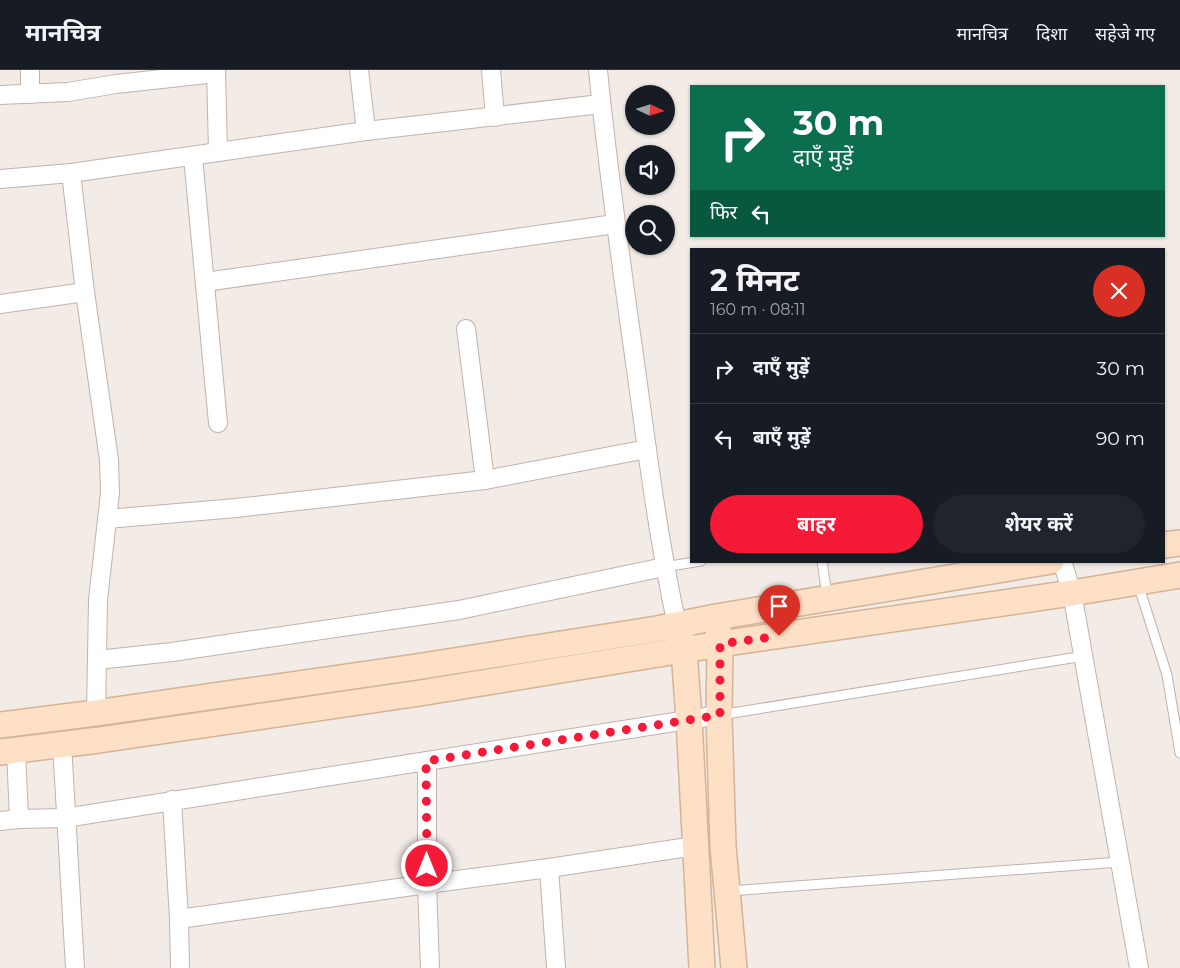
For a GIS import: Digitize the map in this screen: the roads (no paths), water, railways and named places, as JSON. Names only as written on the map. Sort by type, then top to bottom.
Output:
[{"type":"street","points":[[30,70],[30,94]]},
{"type":"street","points":[[359,70],[366,131]]},
{"type":"street","points":[[492,70],[495,117]]},
{"type":"street","points":[[598,70],[615,224],[664,567],[684,651],[702,968]]},
{"type":"street","points":[[0,95],[68,92],[116,77],[216,71],[218,152]]},
{"type":"street","points":[[0,179],[71,173],[366,131],[601,104]]},
{"type":"street","points":[[193,157],[218,423]]},
{"type":"street","points":[[71,173],[85,292],[109,460],[110,493],[98,600],[96,713]]},
{"type":"street","points":[[205,282],[615,224]]},
{"type":"street","points":[[0,304],[85,292]]},
{"type":"street","points":[[466,329],[485,480]]},
{"type":"street","points":[[107,519],[236,508],[485,480],[647,449]]},
{"type":"street","points":[[1165,545],[1180,543]]},
{"type":"street","points":[[0,725],[416,667],[828,599],[964,572],[1035,563]]},
{"type":"street","points":[[1063,563],[1072,593],[1084,656],[1139,968]]},
{"type":"street","points":[[97,660],[172,652],[459,610],[664,567]]},
{"type":"street","points":[[20,819],[8,751],[420,693],[720,644],[1177,577]]},
{"type":"street","points":[[716,617],[720,644],[723,846],[734,968]]},
{"type":"street","points":[[0,821],[65,818],[720,715]]},
{"type":"street","points":[[62,744],[75,968]]},
{"type":"street","points":[[426,761],[430,968]]},
{"type":"street","points":[[172,800],[180,968]]},
{"type":"street","points":[[179,919],[695,846]]},
{"type":"street","points":[[549,868],[556,968]]},
{"type":"lane","points":[[664,567],[690,563]]},
{"type":"lane","points":[[822,563],[828,599]]},
{"type":"lane","points":[[1137,582],[1167,675],[1180,753]]},
{"type":"lane","points":[[720,715],[1084,656]]},
{"type":"lane","points":[[727,891],[1120,862]]}]
